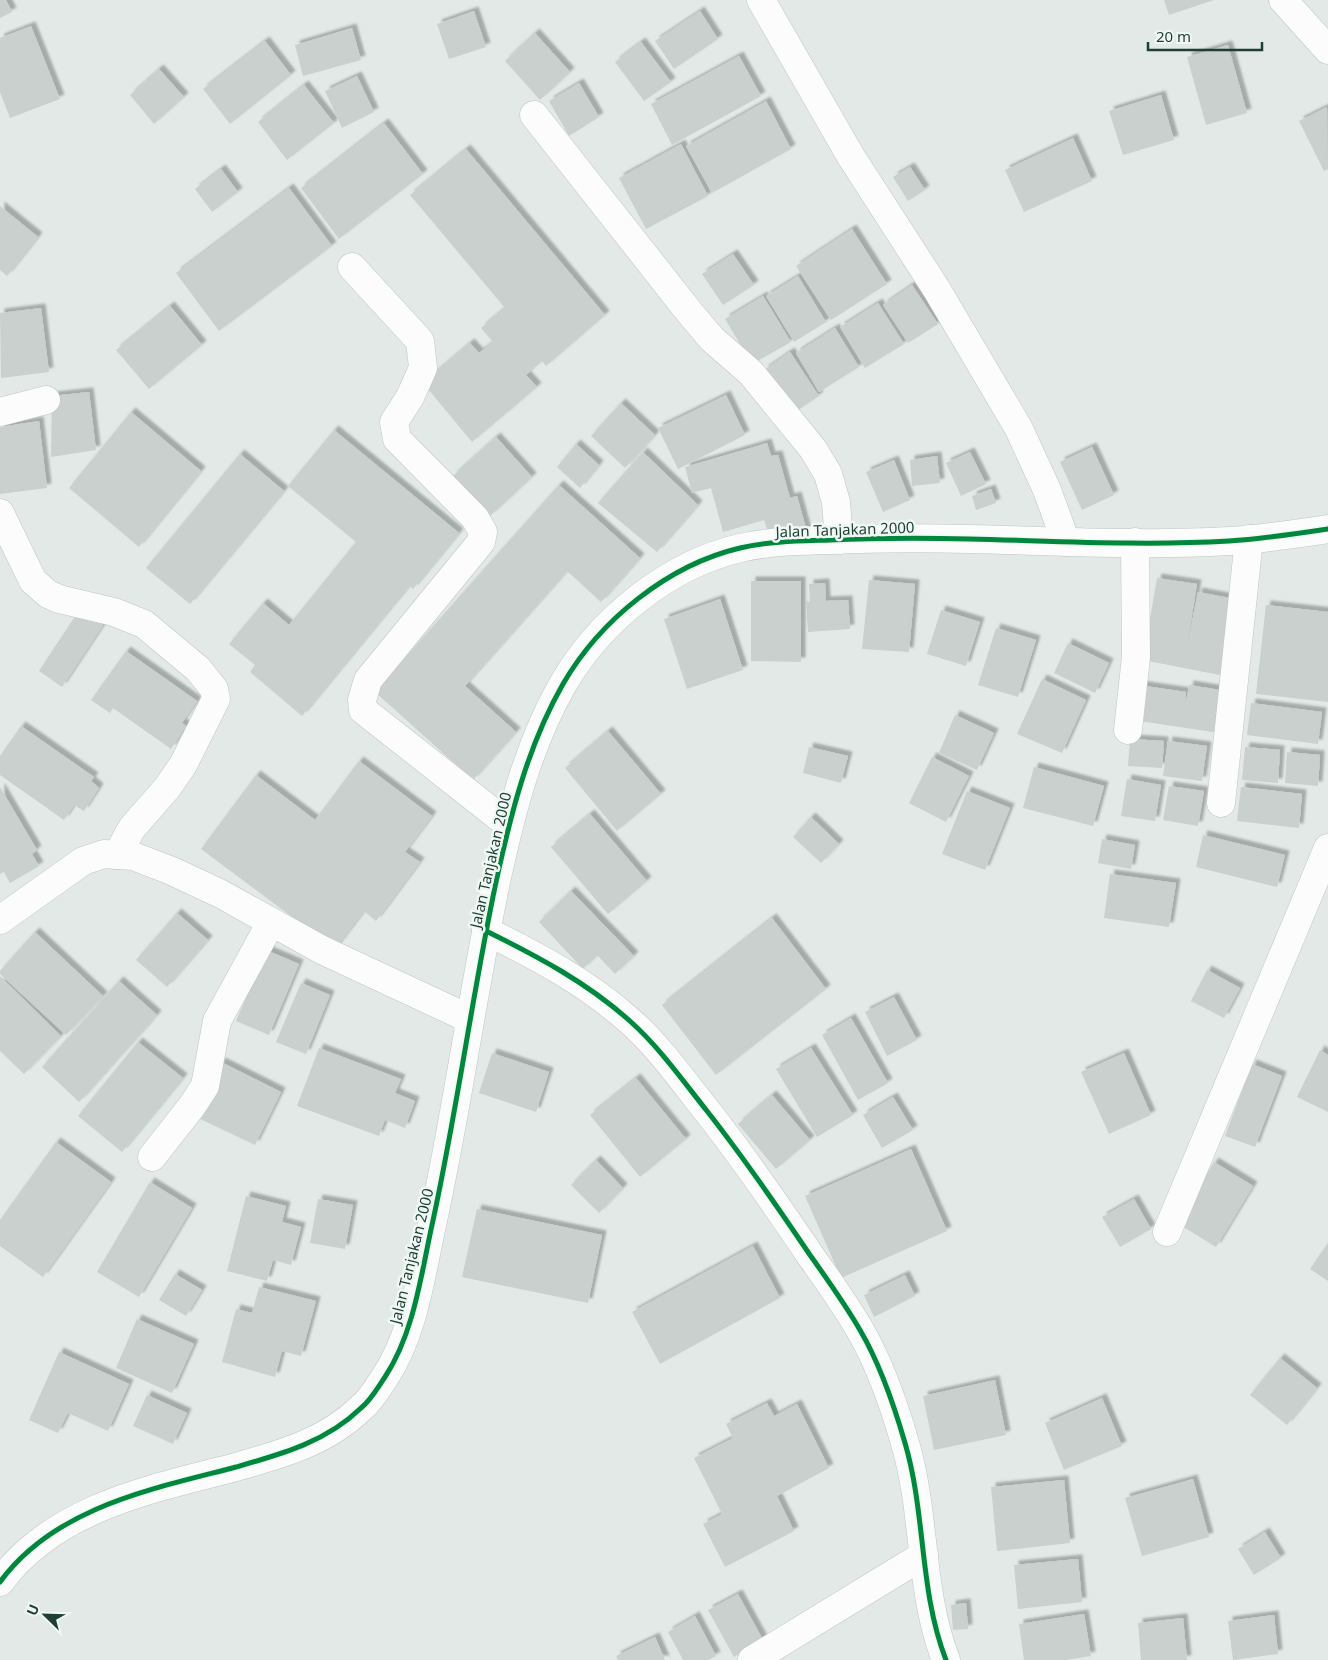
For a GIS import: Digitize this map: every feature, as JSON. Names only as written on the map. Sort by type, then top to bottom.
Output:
[{"type":"street","points":[[761,0],[850,155],[937,290],[1019,429],[1047,490],[1066,542]]},
{"type":"street","points":[[1283,0],[1328,50]]},
{"type":"street","points":[[534,115],[690,313],[712,339],[751,373],[813,449],[828,474],[836,502],[839,540]]},
{"type":"street","points":[[352,267],[420,340],[423,368],[410,397],[394,422],[397,439],[475,518],[482,532],[481,542],[368,680],[362,700],[363,710],[509,825]]},
{"type":"street","points":[[0,412],[46,400]]},
{"type":"street","points":[[0,513],[33,581],[48,594],[114,612],[144,624],[198,669],[214,688],[216,699],[182,764],[167,788],[132,828],[117,855]]},
{"type":"street","name":"Jalan Tanjakan 2000","points":[[0,1582],[11,1567],[60,1526],[97,1508],[185,1480],[290,1452],[333,1431],[365,1406],[390,1370],[413,1314],[442,1183],[486,931],[509,825],[535,741],[564,682],[600,634],[646,591],[695,564],[738,548],[798,541],[945,539],[1136,542],[1249,539],[1328,529]]},
{"type":"street","points":[[1221,803],[1249,539]]},
{"type":"street","points":[[1128,730],[1136,657],[1136,542]]},
{"type":"street","points":[[1167,1232],[1328,848]]},
{"type":"street","points":[[0,920],[83,860],[104,854],[133,856],[172,871],[221,894],[270,924],[394,985],[470,1018]]},
{"type":"street","points":[[152,1157],[192,1106],[205,1086],[217,1021],[270,924]]},
{"type":"street","points":[[486,931],[563,972],[598,994],[632,1023],[663,1057],[746,1160],[864,1338],[882,1378],[905,1444],[920,1512],[924,1555],[939,1643],[946,1660]]},
{"type":"street","points":[[752,1660],[924,1555]]},
{"type":"building","points":[[0,0],[6,0],[12,12],[0,18]]},
{"type":"building","points":[[1164,0],[1214,0],[1169,15]]},
{"type":"building","points":[[474,11],[486,47],[449,59],[437,24]]},
{"type":"building","points":[[700,11],[718,39],[674,69],[655,41]]},
{"type":"building","points":[[31,26],[60,99],[10,118],[0,92],[0,38]]},
{"type":"building","points":[[352,28],[361,60],[303,76],[295,45]]},
{"type":"building","points":[[535,33],[570,72],[540,100],[505,61]]},
{"type":"building","points":[[265,41],[291,75],[230,124],[203,89]]},
{"type":"building","points":[[641,42],[671,82],[644,101],[615,62]]},
{"type":"building","points":[[1228,45],[1247,113],[1206,125],[1187,57]]},
{"type":"building","points":[[739,56],[761,96],[672,145],[651,104]]},
{"type":"building","points":[[159,69],[184,97],[154,124],[130,95]]},
{"type":"building","points":[[357,76],[374,112],[342,128],[325,91]]},
{"type":"building","points":[[579,83],[599,117],[569,136],[549,101]]},
{"type":"building","points":[[304,85],[334,123],[287,160],[258,122]]},
{"type":"building","points":[[1161,95],[1174,140],[1123,155],[1109,111]]},
{"type":"building","points":[[766,101],[791,149],[712,193],[686,146]]},
{"type":"building","points":[[1327,107],[1328,169],[1324,171],[1299,121]]},
{"type":"building","points":[[384,123],[423,174],[339,239],[301,188]]},
{"type":"building","points":[[1073,138],[1092,181],[1024,212],[1005,170]]},
{"type":"building","points":[[681,144],[708,196],[646,229],[619,178]]},
{"type":"building","points":[[466,149],[605,315],[546,366],[542,361],[526,375],[537,387],[472,442],[423,383],[470,343],[479,353],[493,342],[481,328],[505,308],[410,195]]},
{"type":"building","points":[[910,167],[925,190],[908,201],[893,177]]},
{"type":"building","points":[[221,169],[238,192],[212,212],[195,189]]},
{"type":"building","points":[[289,188],[332,246],[219,331],[176,273]]},
{"type":"building","points":[[0,206],[38,237],[7,276],[0,270]]},
{"type":"building","points":[[852,229],[887,284],[831,320],[796,266]]},
{"type":"building","points":[[733,254],[754,285],[723,305],[702,274]]},
{"type":"building","points":[[798,276],[826,322],[794,342],[766,296]]},
{"type":"building","points":[[912,285],[938,324],[908,343],[883,305]]},
{"type":"building","points":[[763,296],[791,342],[752,364],[725,319]]},
{"type":"building","points":[[878,303],[904,344],[865,368],[840,327]]},
{"type":"building","points":[[170,306],[202,345],[149,389],[116,350]]},
{"type":"building","points":[[41,308],[49,372],[1,378],[0,313]]},
{"type":"building","points":[[835,328],[859,367],[819,392],[796,353]]},
{"type":"building","points":[[790,352],[819,396],[792,414],[764,370]]},
{"type":"building","points":[[89,392],[96,450],[51,457],[52,396]]},
{"type":"building","points":[[726,395],[745,435],[678,469],[658,428]]},
{"type":"building","points":[[621,403],[655,435],[625,468],[591,436]]},
{"type":"building","points":[[131,412],[201,471],[139,547],[69,488]]},
{"type":"building","points":[[39,421],[47,488],[0,494],[0,427]]},
{"type":"building","points":[[334,430],[459,533],[413,589],[409,586],[302,716],[250,672],[255,665],[229,644],[263,603],[289,625],[356,542],[288,486]]},
{"type":"building","points":[[496,437],[532,477],[490,516],[453,476]]},
{"type":"building","points":[[767,443],[771,456],[778,455],[790,498],[797,496],[807,532],[771,542],[764,520],[723,532],[711,488],[692,493],[685,467]]},
{"type":"building","points":[[576,444],[599,465],[580,488],[557,467]]},
{"type":"building","points":[[1092,447],[1114,495],[1082,510],[1060,462]]},
{"type":"building","points":[[643,452],[698,505],[657,552],[598,503]]},
{"type":"building","points":[[970,452],[986,484],[961,496],[946,463]]},
{"type":"building","points":[[240,454],[284,491],[190,604],[146,568]]},
{"type":"building","points":[[937,456],[940,483],[912,486],[910,460]]},
{"type":"building","points":[[894,460],[910,500],[883,512],[866,472]]},
{"type":"building","points":[[559,485],[640,558],[601,602],[567,571],[465,686],[516,732],[473,780],[375,692]]},
{"type":"building","points":[[991,489],[996,503],[976,510],[972,496]]},
{"type":"building","points":[[1157,578],[1197,584],[1187,647],[1198,592],[1240,600],[1225,676],[1143,660]]},
{"type":"building","points":[[869,580],[915,584],[909,652],[862,649]]},
{"type":"building","points":[[751,581],[801,581],[801,662],[751,661]]},
{"type":"building","points":[[825,583],[826,601],[848,600],[850,629],[808,632],[806,601],[810,602],[809,584]]},
{"type":"building","points":[[720,599],[743,670],[687,689],[664,619]]},
{"type":"building","points":[[1266,605],[1328,612],[1328,702],[1256,694]]},
{"type":"building","points":[[80,609],[103,625],[62,687],[39,671]]},
{"type":"building","points":[[941,610],[980,622],[966,666],[927,654]]},
{"type":"building","points":[[996,628],[1036,640],[1018,697],[978,685]]},
{"type":"building","points":[[1068,643],[1109,663],[1095,693],[1054,673]]},
{"type":"building","points":[[126,651],[197,701],[182,723],[186,726],[171,749],[113,708],[110,713],[91,700]]},
{"type":"building","points":[[1042,679],[1086,700],[1062,753],[1017,734]]},
{"type":"building","points":[[1138,685],[1186,692],[1185,708],[1189,685],[1226,691],[1219,733],[1133,720]]},
{"type":"building","points":[[1251,703],[1322,712],[1318,744],[1247,735]]},
{"type":"building","points":[[955,715],[994,733],[977,770],[939,753]]},
{"type":"building","points":[[21,726],[94,777],[91,781],[99,788],[84,811],[74,805],[64,820],[0,775],[0,756]]},
{"type":"building","points":[[608,731],[661,794],[617,831],[565,768]]},
{"type":"building","points":[[1130,739],[1164,741],[1162,768],[1128,766]]},
{"type":"building","points":[[1168,741],[1207,746],[1202,781],[1163,776]]},
{"type":"building","points":[[809,747],[848,756],[841,783],[803,773]]},
{"type":"building","points":[[1245,747],[1280,750],[1278,783],[1242,780]]},
{"type":"building","points":[[1287,752],[1320,755],[1318,786],[1285,783]]},
{"type":"building","points":[[932,757],[969,776],[946,822],[909,803]]},
{"type":"building","points":[[359,761],[432,816],[405,852],[420,862],[376,921],[364,911],[335,949],[201,849],[256,775],[315,820]]},
{"type":"building","points":[[1034,767],[1104,786],[1093,826],[1023,808]]},
{"type":"building","points":[[1127,779],[1161,785],[1155,821],[1121,816]]},
{"type":"building","points":[[1169,786],[1204,791],[1198,826],[1163,820]]},
{"type":"building","points":[[0,787],[37,850],[32,854],[39,866],[10,883],[4,872],[0,874]]},
{"type":"building","points":[[1241,787],[1302,794],[1299,828],[1237,821]]},
{"type":"building","points":[[967,791],[1010,808],[985,870],[942,854]]},
{"type":"building","points":[[590,814],[647,881],[608,914],[551,847]]},
{"type":"building","points":[[811,817],[839,844],[821,863],[793,837]]},
{"type":"building","points":[[1203,835],[1285,855],[1277,887],[1196,867]]},
{"type":"building","points":[[1102,839],[1135,845],[1131,869],[1098,863]]},
{"type":"building","points":[[1110,874],[1176,883],[1169,927],[1104,918]]},
{"type":"building","points":[[571,891],[634,956],[615,974],[597,955],[583,969],[539,922]]},
{"type":"building","points":[[177,913],[208,940],[167,987],[136,960]]},
{"type":"building","points":[[772,918],[826,989],[716,1075],[662,1005]]},
{"type":"building","points":[[35,932],[103,996],[66,1035],[0,974],[0,971]]},
{"type":"building","points":[[266,950],[299,964],[269,1035],[236,1021]]},
{"type":"building","points":[[1207,970],[1240,988],[1224,1018],[1191,1001]]},
{"type":"building","points":[[0,976],[61,1036],[24,1074],[0,1051]]},
{"type":"building","points":[[119,981],[157,1015],[79,1102],[42,1067]]},
{"type":"building","points":[[301,983],[330,995],[306,1054],[276,1042]]},
{"type":"building","points":[[894,997],[917,1040],[887,1056],[865,1012]]},
{"type":"building","points":[[851,1018],[888,1083],[858,1100],[822,1035]]},
{"type":"building","points":[[138,1042],[183,1078],[122,1152],[78,1116]]},
{"type":"building","points":[[319,1048],[401,1079],[395,1093],[415,1101],[405,1128],[385,1120],[379,1136],[297,1106]]},
{"type":"building","points":[[811,1048],[853,1115],[817,1137],[776,1069]]},
{"type":"building","points":[[1320,1050],[1328,1055],[1328,1112],[1297,1097]]},
{"type":"building","points":[[492,1053],[549,1072],[536,1112],[479,1093]]},
{"type":"building","points":[[1124,1053],[1151,1115],[1109,1134],[1081,1072]]},
{"type":"building","points":[[221,1062],[281,1092],[255,1145],[194,1116]]},
{"type":"building","points":[[1252,1064],[1282,1076],[1255,1147],[1225,1136]]},
{"type":"building","points":[[636,1078],[686,1139],[640,1177],[590,1115]]},
{"type":"building","points":[[772,1095],[810,1140],[776,1169],[738,1124]]},
{"type":"building","points":[[893,1097],[913,1130],[882,1148],[863,1115]]},
{"type":"building","points":[[56,1142],[111,1182],[43,1277],[0,1246],[0,1220]]},
{"type":"building","points":[[911,1149],[947,1231],[841,1278],[805,1196]]},
{"type":"building","points":[[596,1160],[623,1188],[599,1213],[571,1185]]},
{"type":"building","points":[[1214,1162],[1253,1186],[1216,1247],[1177,1223]]},
{"type":"building","points":[[150,1182],[192,1208],[139,1297],[97,1272]]},
{"type":"building","points":[[246,1196],[286,1206],[282,1222],[301,1227],[291,1265],[273,1260],[267,1281],[227,1271]]},
{"type":"building","points":[[318,1199],[353,1205],[345,1249],[310,1243]]},
{"type":"building","points":[[1134,1199],[1151,1229],[1120,1247],[1102,1217]]},
{"type":"building","points":[[477,1209],[602,1235],[588,1303],[462,1277]]},
{"type":"building","points":[[1328,1243],[1328,1281],[1310,1269]]},
{"type":"building","points":[[753,1246],[780,1298],[660,1364],[632,1312]]},
{"type":"building","points":[[175,1274],[202,1290],[186,1316],[159,1300]]},
{"type":"building","points":[[905,1275],[915,1296],[874,1317],[864,1295]]},
{"type":"building","points":[[259,1287],[316,1301],[301,1356],[282,1351],[275,1377],[222,1362],[236,1309],[252,1313]]},
{"type":"building","points":[[137,1319],[194,1344],[172,1393],[116,1368]]},
{"type":"building","points":[[59,1352],[129,1384],[108,1431],[68,1413],[58,1433],[29,1420]]},
{"type":"building","points":[[1280,1358],[1317,1388],[1287,1425],[1250,1395]]},
{"type":"building","points":[[995,1380],[1006,1435],[934,1450],[923,1396]]},
{"type":"building","points":[[147,1395],[187,1413],[173,1444],[133,1426]]},
{"type":"building","points":[[1102,1398],[1122,1446],[1064,1470],[1045,1423]]},
{"type":"building","points":[[767,1403],[774,1416],[797,1404],[829,1468],[777,1496],[794,1531],[725,1567],[703,1524],[722,1514],[694,1458],[733,1438],[726,1424]]},
{"type":"building","points":[[1193,1479],[1209,1537],[1142,1556],[1125,1498]]},
{"type":"building","points":[[1064,1480],[1070,1543],[997,1551],[991,1487]]},
{"type":"building","points":[[1265,1532],[1281,1558],[1254,1575],[1238,1549]]},
{"type":"building","points":[[1078,1559],[1082,1602],[1018,1609],[1014,1565]]},
{"type":"building","points":[[738,1594],[763,1640],[734,1657],[708,1610]]},
{"type":"building","points":[[966,1603],[968,1629],[953,1630],[951,1605]]},
{"type":"building","points":[[1084,1614],[1091,1656],[1066,1660],[1024,1660],[1019,1624]]},
{"type":"building","points":[[1274,1615],[1278,1654],[1233,1660],[1228,1621]]},
{"type":"building","points":[[695,1616],[716,1656],[708,1660],[683,1660],[668,1632]]},
{"type":"building","points":[[1183,1618],[1187,1660],[1141,1660],[1138,1623]]},
{"type":"building","points":[[655,1637],[665,1660],[618,1660],[616,1656]]},
{"type":"cycle path","points":[[0,1582],[22,1556],[48,1535],[77,1518],[139,1493],[287,1452],[318,1438],[333,1430],[365,1405],[385,1377],[403,1342],[420,1283],[441,1182],[496,882],[508,831],[530,755],[551,707],[578,660],[616,617],[638,598],[687,567],[713,556],[740,548],[774,543],[917,538],[1164,543],[1254,539],[1328,529]]},
{"type":"cycle path","points":[[486,931],[543,960],[580,983],[615,1008],[652,1043],[734,1146],[848,1311],[867,1343],[880,1371],[905,1443],[912,1470],[931,1607],[937,1634],[946,1660]]}]
